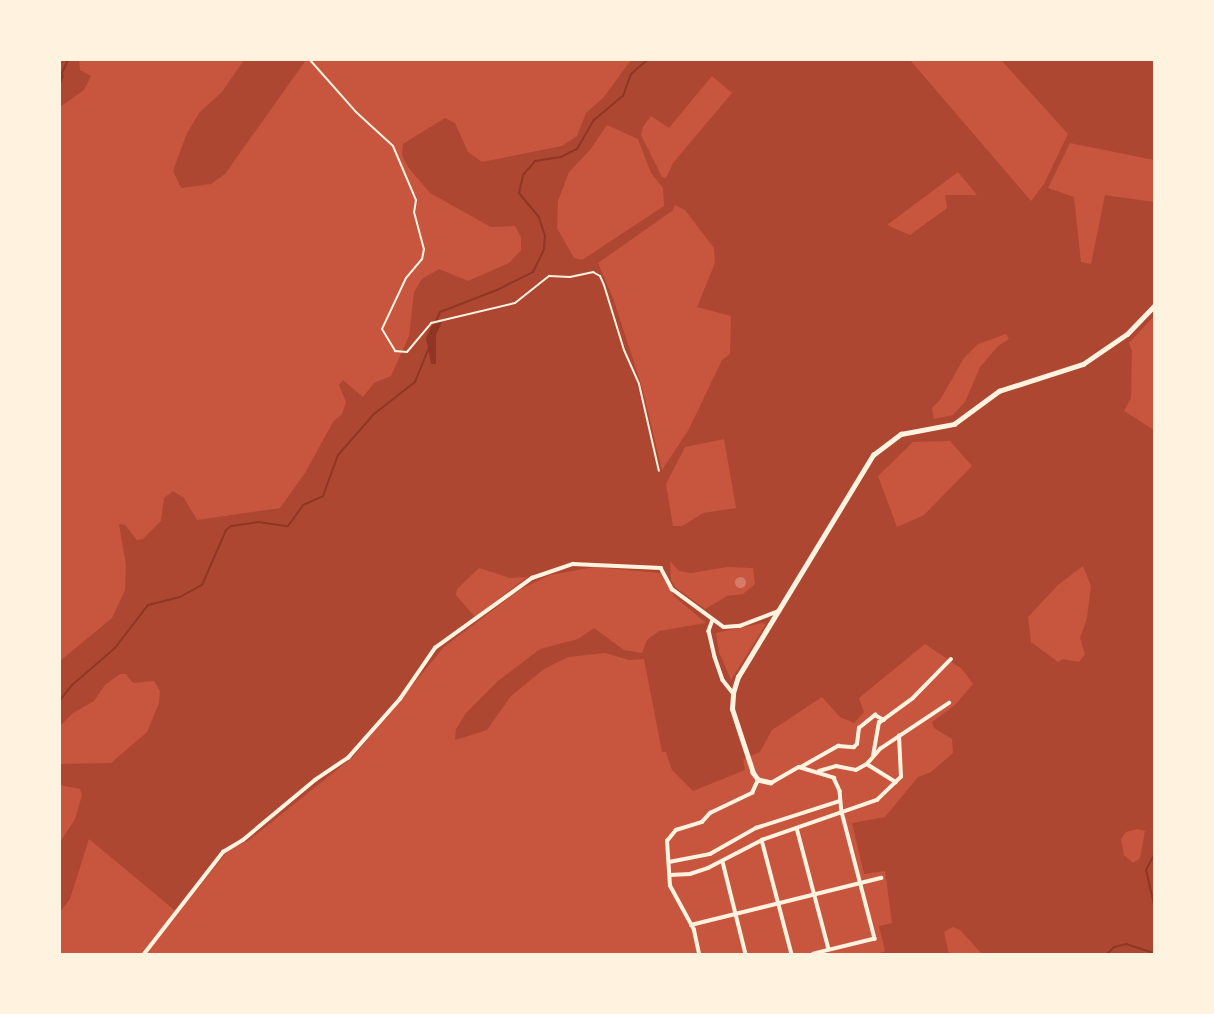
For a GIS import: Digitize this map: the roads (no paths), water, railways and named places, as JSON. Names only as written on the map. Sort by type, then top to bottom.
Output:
[{"type":"street","points":[[885,720],[875,715],[859,728],[858,744],[854,747],[838,746],[771,783],[758,779],[753,773],[732,709],[738,677],[873,455],[901,434],[954,424],[999,391],[1083,364],[1127,334],[1154,306]]},
{"type":"street","points":[[144,954],[223,852],[243,840],[315,780],[348,758],[400,699],[435,648],[532,578],[573,564],[661,568],[672,589],[724,627],[740,626],[779,612]]},
{"type":"street","points":[[713,620],[709,631],[715,657],[733,693]]},
{"type":"street","points":[[873,756],[879,723],[913,698],[951,659]]},
{"type":"street","points":[[817,772],[836,766],[856,770],[867,764],[898,736],[949,703]]},
{"type":"street","points":[[670,875],[690,874],[723,862],[762,840],[877,800],[901,777],[898,736]]},
{"type":"street","points":[[867,764],[896,782]]},
{"type":"street","points":[[799,767],[834,778],[840,791],[839,801],[875,939],[814,954]]},
{"type":"street","points":[[699,954],[691,925],[670,886],[667,841],[676,830],[702,822],[710,813],[752,793],[758,779]]},
{"type":"street","points":[[669,862],[710,854],[756,828],[839,801]]},
{"type":"street","points":[[797,828],[829,949]]},
{"type":"street","points":[[762,840],[792,954]]},
{"type":"street","points":[[723,862],[746,954]]},
{"type":"street","points":[[691,925],[881,878]]},
{"type":"waterway","points":[[60,77],[68,60]]},
{"type":"waterway","points":[[436,321],[440,312],[497,290],[533,272],[544,249],[545,236],[539,217],[519,193],[523,175],[535,161],[561,157],[577,149],[594,120],[623,96],[631,74],[647,60]]},
{"type":"waterway","points":[[60,84],[63,75]]},
{"type":"waterway","points":[[60,700],[72,685],[115,648],[148,605],[180,597],[202,585],[226,530],[231,526],[258,522],[288,526],[303,505],[323,496],[338,455],[374,414],[415,382],[428,350]]},
{"type":"waterway","points":[[1154,855],[1146,870],[1154,904]]},
{"type":"waterway","points":[[1107,954],[1114,947],[1126,944],[1154,953]]}]
